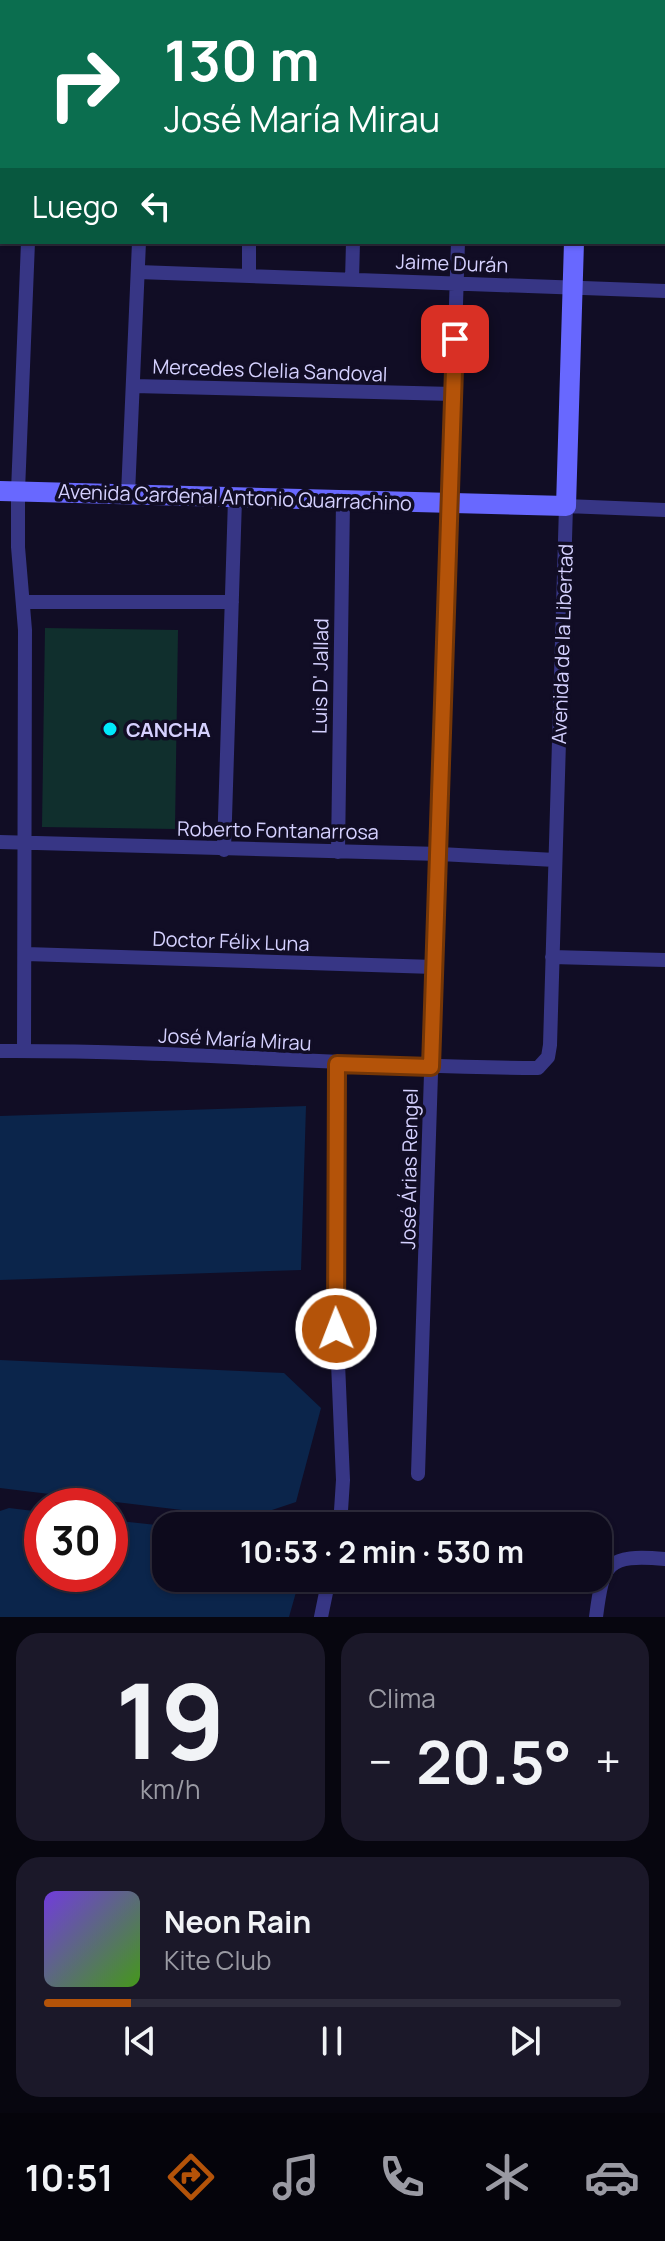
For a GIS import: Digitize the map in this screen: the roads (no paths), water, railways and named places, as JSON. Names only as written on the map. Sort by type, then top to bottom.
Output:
[{"type":"street","points":[[24,1051],[25,602],[9,491],[28,244]]},
{"type":"street","points":[[128,494],[139,244]]},
{"type":"street","points":[[249,244],[249,275]]},
{"type":"street","points":[[352,280],[353,244]]},
{"type":"street","name":"José Árias Rengel","points":[[418,1474],[458,244]]},
{"type":"street","name":"Avenida de la Libertad","points":[[550,1045],[574,244]]},
{"type":"street","name":"Jaime Durán","points":[[138,272],[665,291]]},
{"type":"street","name":"Mercedes Clelia Sandoval","points":[[134,386],[453,394]]},
{"type":"street","name":"Avenida Cardenal Antonio Quarrachino","points":[[9,491],[566,506]]},
{"type":"street","points":[[224,850],[235,499]]},
{"type":"street","name":"Luis D' Jallad","points":[[338,852],[343,501]]},
{"type":"street","points":[[566,506],[665,510]]},
{"type":"street","points":[[25,602],[232,602]]},
{"type":"street","name":"Roberto Fontanarrosa","points":[[0,842],[555,860]]},
{"type":"street","name":"Doctor Félix Luna","points":[[26,954],[434,967]]},
{"type":"street","points":[[552,957],[665,960]]},
{"type":"street","name":"José María Mirau","points":[[0,1051],[538,1068],[548,1057],[550,1045]]},
{"type":"street","points":[[337,1064],[334,1269],[343,1489],[341,1512]]},
{"type":"street","points":[[596,1617],[601,1576],[611,1565],[621,1561],[665,1559]]},
{"type":"street","points":[[321,1617],[326,1592]]},
{"type":"water","points":[[306,1106],[301,1270],[0,1280],[0,1116]]},
{"type":"water","points":[[0,1360],[284,1373],[321,1408],[296,1502],[266,1512],[198,1512],[128,1503],[128,1488],[24,1488],[24,1491],[0,1488]]},
{"type":"water","points":[[9,1508],[24,1510],[24,1592],[128,1592],[128,1522],[152,1524],[152,1592],[296,1592],[289,1617],[0,1617],[0,1511]]},
{"type":"place","name":"CANCHA","points":[[110,729]]}]
